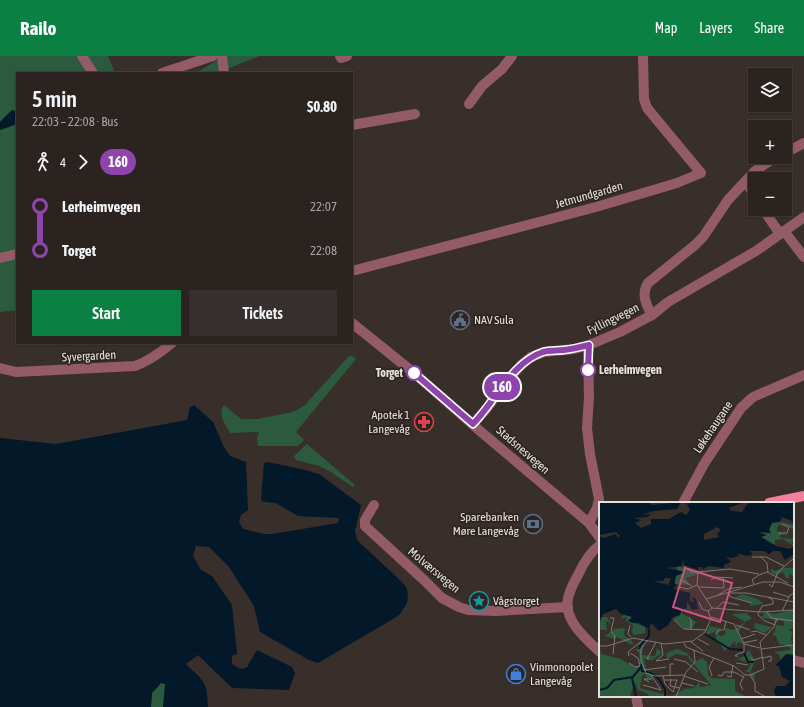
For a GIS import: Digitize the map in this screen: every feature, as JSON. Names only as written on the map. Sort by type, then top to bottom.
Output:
[{"type":"main road","points":[[774,502],[804,496]]},
{"type":"street","points":[[82,56],[92,72]]},
{"type":"street","points":[[165,72],[213,56]]},
{"type":"street","points":[[222,56],[224,72]]},
{"type":"street","points":[[340,56],[341,58],[347,56]]},
{"type":"street","points":[[469,104],[482,86],[502,69],[512,56]]},
{"type":"street","name":"Jetmundgarden","points":[[353,271],[596,208],[677,183],[701,173],[647,108],[644,99],[643,56]]},
{"type":"street","points":[[353,125],[415,114]]},
{"type":"street","points":[[792,149],[804,143]]},
{"type":"street","name":"Fyllingvegen","points":[[652,315],[644,298],[646,286],[658,274],[695,245],[728,200],[755,171],[765,164]]},
{"type":"street","points":[[769,216],[804,257]]},
{"type":"street","name":"Fyllingvegen","points":[[473,424],[521,365],[531,357],[544,352],[574,349],[589,345],[620,332],[652,315],[668,302],[756,251],[804,217]]},
{"type":"street","points":[[0,258],[16,254]]},
{"type":"street","name":"Stadsnesvegen","points":[[353,324],[414,373],[589,523],[599,537]]},
{"type":"street","name":"Syvergarden","points":[[0,368],[16,372],[135,366],[146,362],[171,344]]},
{"type":"street","points":[[589,345],[589,397],[587,428],[590,454],[599,499],[597,508],[589,523]]},
{"type":"street","name":"Løkehaugane","points":[[684,502],[704,464],[741,408],[753,397],[804,375]]},
{"type":"street","name":"Molværsvegen","points":[[374,505],[365,520],[365,526],[426,581],[442,598],[459,607],[468,610],[496,611],[568,607]]},
{"type":"street","points":[[599,546],[590,554],[581,567],[568,599],[568,611],[579,632],[599,651]]},
{"type":"street","points":[[794,660],[804,663]]},
{"type":"street","points":[[636,697],[638,707]]},
{"type":"green space","points":[[0,56],[108,56],[115,72],[16,72],[16,112],[12,110],[0,122]]},
{"type":"green space","points":[[224,56],[260,56],[220,72],[194,72],[201,70]]},
{"type":"green space","points":[[16,124],[16,310],[0,312],[0,130]]},
{"type":"green space","points":[[349,356],[353,356],[356,359],[296,432],[304,440],[298,446],[258,446],[257,437],[259,432],[230,433],[224,423],[221,412],[224,405],[241,419],[257,419],[293,412],[304,406]]},
{"type":"green space","points":[[307,444],[355,485],[353,487],[331,472],[319,466],[296,460],[294,456]]},
{"type":"green space","points":[[161,683],[166,684],[163,707],[151,707],[152,693]]},
{"type":"water","points":[[12,110],[16,112],[16,124],[0,130],[0,122]]},
{"type":"water","points":[[194,405],[213,422],[224,447],[230,456],[246,462],[248,510],[241,515],[239,522],[243,529],[264,534],[272,534],[338,523],[339,518],[298,516],[276,503],[264,502],[261,500],[264,463],[267,462],[282,465],[319,474],[361,505],[355,531],[357,540],[403,583],[407,589],[407,603],[400,614],[318,663],[309,660],[260,632],[254,606],[229,567],[209,547],[196,546],[193,556],[201,570],[212,576],[232,605],[237,654],[232,656],[232,664],[243,669],[247,667],[257,650],[292,667],[295,673],[289,690],[232,688],[198,655],[186,664],[201,678],[207,691],[208,707],[163,707],[165,684],[161,683],[152,693],[151,707],[0,707],[0,438],[56,444],[187,420],[190,407]]},
{"type":"bus line","name":"160","points":[[414,373],[473,424],[521,365],[531,357],[544,352],[574,349],[589,345],[588,370]]},
{"type":"place","name":"NAV Sula","points":[[460,320]]},
{"type":"place","name":"Lerheimvegen","points":[[588,370]]},
{"type":"place","name":"Torget","points":[[414,373]]},
{"type":"place","name":"Apotek 1 Langevåg","points":[[424,422]]},
{"type":"place","name":"Sparebanken Møre Langevåg","points":[[533,524]]},
{"type":"place","name":"Vågstorget","points":[[479,601]]},
{"type":"place","name":"Vinmonopolet Langevåg","points":[[516,674]]}]
